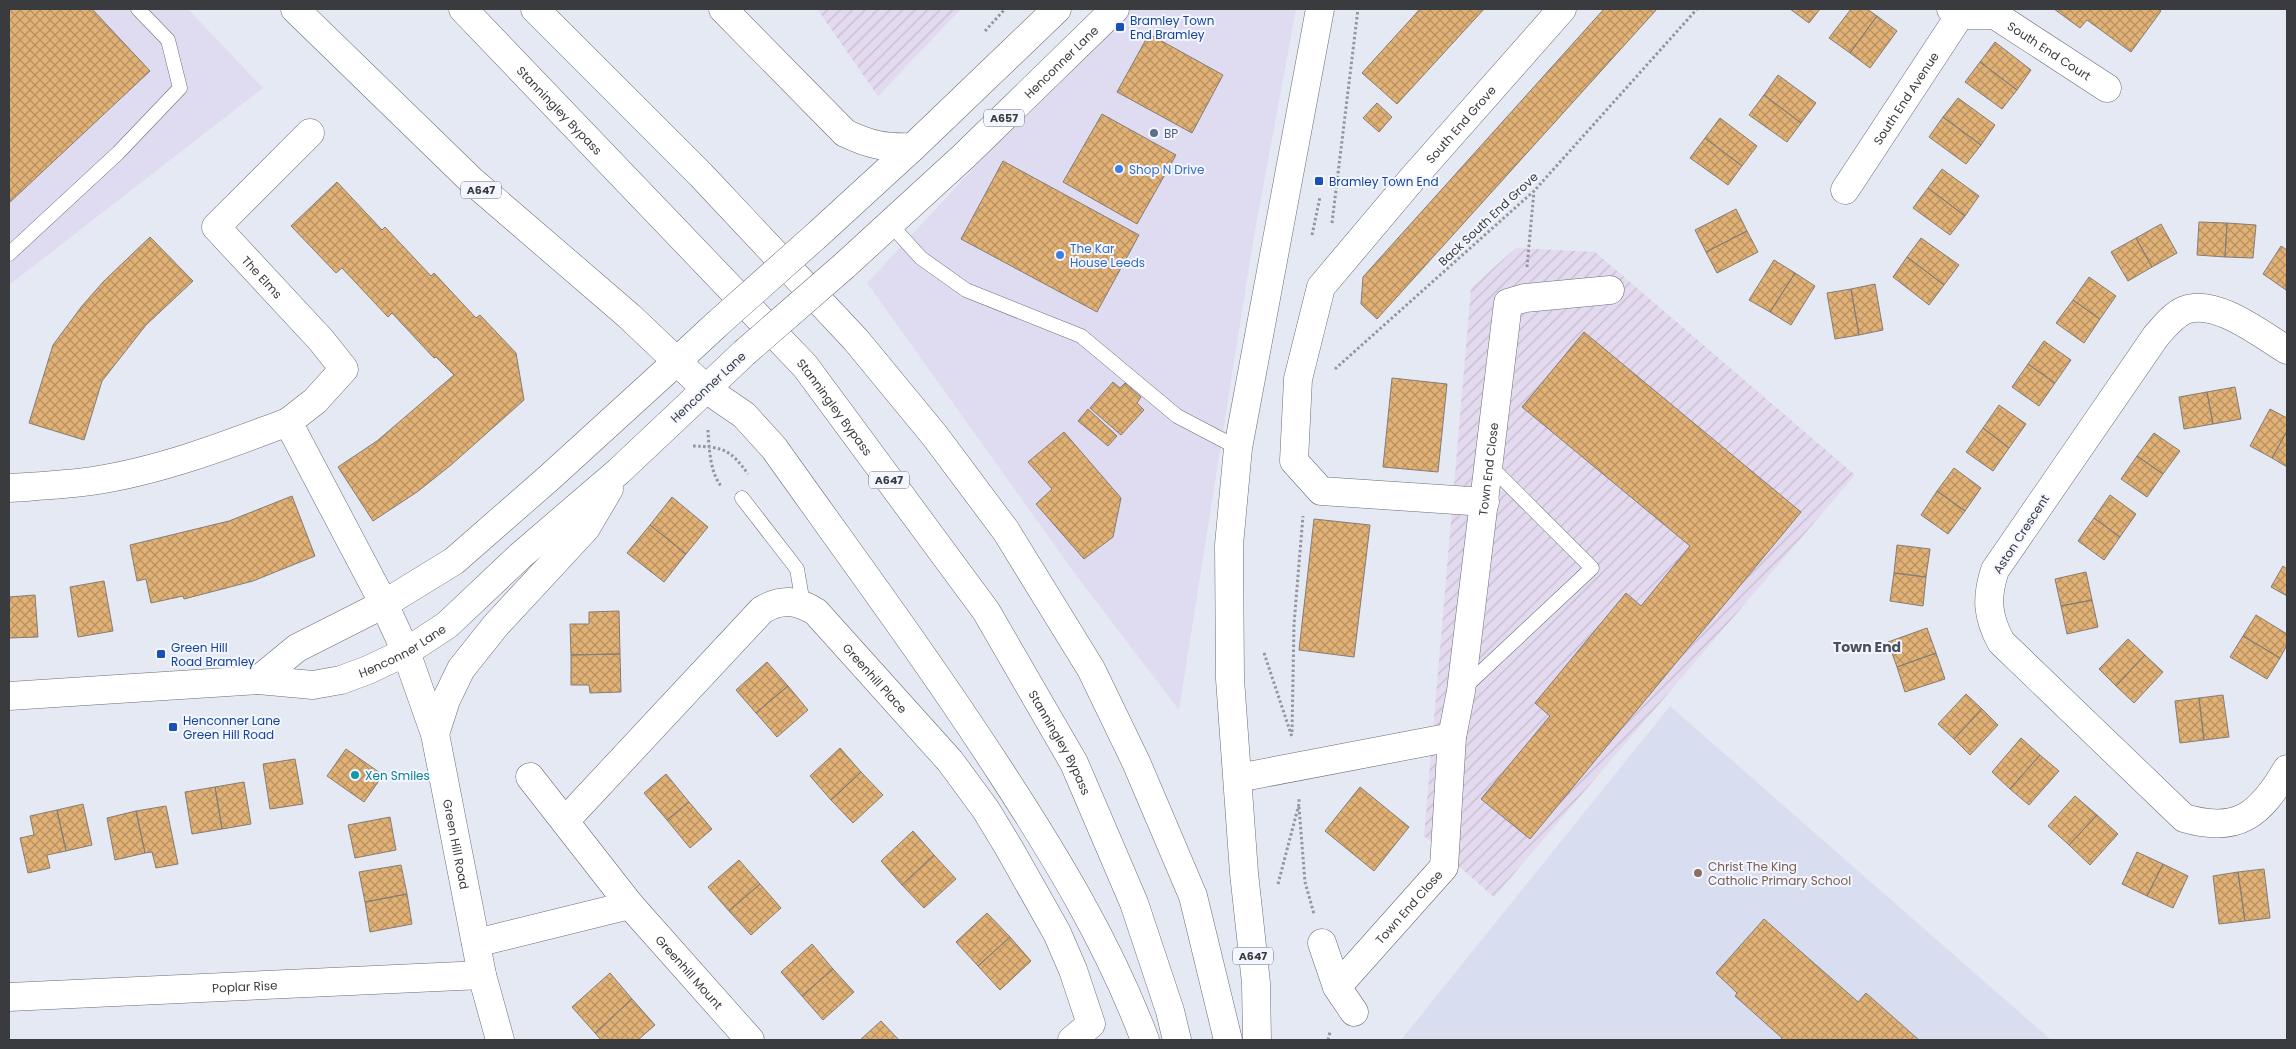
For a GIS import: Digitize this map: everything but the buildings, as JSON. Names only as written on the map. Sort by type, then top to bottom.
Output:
[{"type":"street","name":"A647","points":[[295,9],[471,180],[629,316],[675,363],[706,389],[744,415],[774,448],[945,686],[1055,856],[1105,947],[1145,1040]]},
{"type":"street","name":"Stanningley Bypass","points":[[463,9],[804,366],[986,610],[1074,763],[1134,903],[1170,1011],[1177,1040]]},
{"type":"street","points":[[535,9],[702,175],[856,340],[934,436],[1006,531],[1091,669],[1136,762],[1193,896],[1228,1040]]},
{"type":"street","points":[[723,9],[845,133],[868,144],[890,148],[913,147]]},
{"type":"street","points":[[258,680],[297,648],[384,604],[454,561],[558,471],[717,324],[817,235],[913,147],[1057,9]]},
{"type":"street","name":"Henconner Lane","points":[[9,696],[258,680],[313,686],[341,680],[406,652],[447,625],[520,556],[619,471],[744,353],[890,224],[1042,82],[1115,9]]},
{"type":"street","name":"A647","points":[[1257,1040],[1256,984],[1244,873],[1230,679],[1229,545],[1238,448],[1320,9]]},
{"type":"street","name":"South End Grove","points":[[1296,404],[1298,379],[1321,287],[1412,179],[1562,9]]},
{"type":"street","name":"South End Court","points":[[1956,12],[1995,15],[2107,88]]},
{"type":"street","name":"South End Avenue","points":[[1845,190],[1956,12]]},
{"type":"street","name":"The Elms","points":[[9,488],[93,480],[143,470],[224,446],[288,422],[316,400],[344,369],[321,340],[216,227],[310,133]]},
{"type":"street","name":"Town End Close","points":[[1337,987],[1444,867],[1452,737],[1461,691],[1508,303],[1525,298],[1610,290]]},
{"type":"street","name":"Aston Crescent","points":[[2287,350],[2228,313],[2203,309],[2185,310],[2168,322],[2150,344],[1996,570],[1989,588],[1990,612],[1994,630],[2000,642],[2184,818],[2208,824],[2232,823],[2259,808],[2276,788],[2287,769]]},
{"type":"street","points":[[1296,404],[1294,461],[1321,491],[1485,502]]},
{"type":"street","points":[[288,422],[384,604],[406,652]]},
{"type":"street","points":[[435,734],[446,700],[461,669],[496,624],[586,528],[619,471]]},
{"type":"street","points":[[565,821],[762,610],[775,602],[788,601],[803,604]]},
{"type":"street","name":"Greenhill Place","points":[[803,604],[816,612],[950,761],[986,810],[1056,933],[1073,970],[1090,1024],[1072,1040]]},
{"type":"street","name":"Green Hill Road","points":[[406,652],[435,734],[482,975],[500,1040]]},
{"type":"street","points":[[1238,778],[1452,737]]},
{"type":"street","name":"Greenhill Mount","points":[[530,777],[630,905],[750,1040]]},
{"type":"street","points":[[476,944],[630,905]]},
{"type":"street","points":[[1322,943],[1337,987],[1354,1012]]},
{"type":"street","name":"Poplar Rise","points":[[9,997],[482,975]]},
{"type":"lane","points":[[9,254],[118,153],[180,88],[168,40],[138,9]]},
{"type":"lane","points":[[890,224],[921,258],[966,290],[1081,336],[1177,416],[1238,448]]},
{"type":"lane","points":[[1461,691],[1592,568],[1489,465]]},
{"type":"lane","points":[[742,498],[797,570],[803,604]]},
{"type":"path","points":[[1331,233],[1358,9]]},
{"type":"path","name":"Back South End Grove","points":[[1296,404],[1534,191],[1697,9]]},
{"type":"path","points":[[1311,237],[1315,228],[1321,190]]},
{"type":"path","points":[[1525,298],[1534,191]]},
{"type":"path","points":[[708,431],[716,480],[728,496],[742,498]]},
{"type":"path","points":[[689,446],[709,446]]},
{"type":"path","points":[[1307,475],[1294,624],[1292,736],[1305,882],[1322,943]]},
{"type":"path","points":[[1263,652],[1292,736]]},
{"type":"path","points":[[1277,888],[1299,804]]},
{"type":"shaded area","points":[[9,9],[188,9],[263,88],[9,285]]},
{"type":"shaded area","points":[[817,9],[961,9],[878,96]]},
{"type":"shaded area","points":[[1130,9],[1296,9],[1253,242],[1179,710],[1076,575],[867,283],[1034,103]]},
{"type":"shaded area","points":[[1516,248],[1595,252],[1855,475],[1494,897],[1424,836],[1471,288]]},
{"type":"shaded area","name":"Christ The King Catholic Primary School","points":[[1670,706],[2051,1040],[1401,1040]]},
{"type":"place","name":"Bramley Town End Bramley","points":[[1120,27]]},
{"type":"place","name":"BP","points":[[1154,133]]},
{"type":"place","name":"Shop N Drive","points":[[1119,169]]},
{"type":"place","name":"Bramley Town End","points":[[1319,181]]},
{"type":"place","name":"The Kar House Leeds","points":[[1060,255]]},
{"type":"place","name":"Green Hill Road Bramley","points":[[161,654]]},
{"type":"place","name":"Henconner Lane Green Hill Road","points":[[173,727]]},
{"type":"place","name":"Xen Smiles","points":[[355,775]]},
{"type":"place","name":"Christ The King Catholic Primary School","points":[[1698,873]]},
{"type":"district","name":"Town End","points":[[1867,647]]}]
